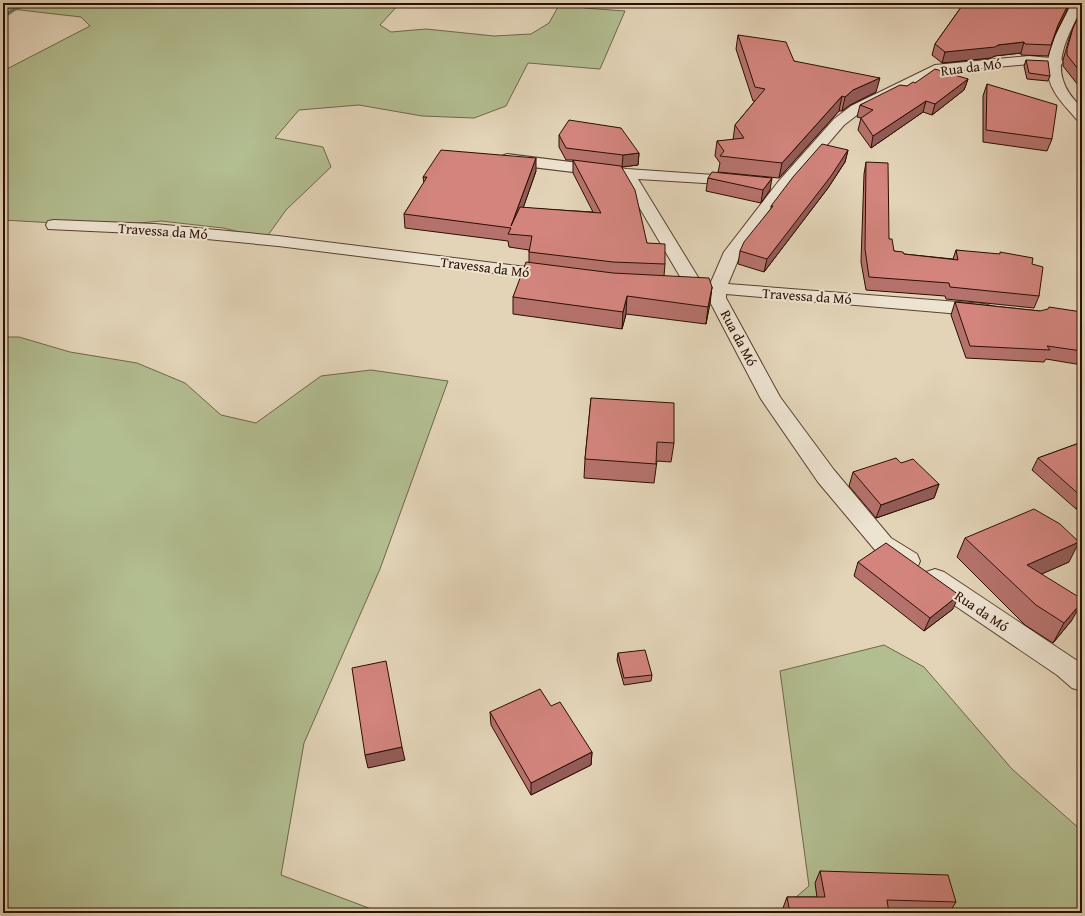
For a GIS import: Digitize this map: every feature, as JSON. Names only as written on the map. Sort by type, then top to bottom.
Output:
[{"type":"street","points":[[1061,7],[1077,11],[1058,43],[1054,74],[1060,90],[1082,117]]},
{"type":"street","name":"Rua da Mó","points":[[1056,62],[1029,60],[940,68],[856,110],[839,122],[769,183],[733,252],[717,289],[717,298],[771,399],[826,476],[883,544],[1066,667],[1082,680]]},
{"type":"street","points":[[489,156],[627,174],[718,178],[769,183]]},
{"type":"street","points":[[627,174],[694,286]]},
{"type":"street","name":"Travessa da Mó","points":[[54,225],[155,229],[271,240],[564,277]]},
{"type":"street","name":"Travessa da Mó","points":[[671,285],[998,312]]},
{"type":"green space","points":[[3,3],[400,3],[380,25],[391,32],[426,29],[494,36],[531,34],[549,23],[558,7],[528,3],[587,3],[584,8],[625,11],[600,69],[528,63],[506,106],[474,118],[422,116],[359,105],[299,110],[275,138],[323,147],[331,167],[286,210],[266,238],[223,228],[161,221],[107,226],[3,220],[3,71],[90,26],[81,17],[3,8]]},
{"type":"green space","points":[[3,337],[19,337],[70,352],[137,363],[185,383],[221,415],[256,423],[321,376],[371,370],[448,381],[380,569],[304,743],[281,875],[382,913],[3,913]]},
{"type":"green space","points":[[884,645],[924,667],[1012,769],[1082,831],[1082,913],[777,913],[809,886],[780,671]]},
{"type":"building","points":[[964,3],[1069,3],[1058,25],[1051,45],[1025,44],[1024,42],[998,45],[995,47],[945,52],[935,44]]},
{"type":"building","points":[[1082,9],[1082,74],[1067,55],[1067,49],[1073,28]]},
{"type":"building","points":[[738,35],[786,42],[794,61],[880,78],[853,90],[845,97],[842,96],[782,163],[720,156],[724,151],[717,141],[744,138],[735,125],[765,89],[755,87]]},
{"type":"building","points":[[1026,60],[1048,61],[1050,76],[1029,73]]},
{"type":"building","points":[[935,69],[968,79],[935,104],[926,101],[873,136],[861,118],[873,110],[860,105],[900,85],[907,86],[913,82],[915,83]]},
{"type":"building","points":[[987,84],[1057,105],[1052,139],[986,130]]},
{"type":"building","points":[[569,120],[621,128],[639,153],[623,155],[566,148],[559,135]]},
{"type":"building","points":[[822,144],[848,150],[831,176],[767,259],[740,251],[744,242],[773,206],[771,206],[793,177]]},
{"type":"building","points":[[441,150],[536,158],[511,226],[520,207],[601,213],[573,160],[621,166],[635,190],[647,243],[665,244],[665,264],[613,262],[529,252],[532,236],[508,234],[511,228],[404,214],[427,177],[423,177]]},
{"type":"building","points":[[866,162],[888,163],[889,239],[892,239],[894,251],[903,252],[904,254],[958,260],[956,250],[1000,254],[1000,252],[1033,258],[1032,264],[1043,267],[1039,296],[950,287],[949,283],[869,277],[865,249]]},
{"type":"building","points":[[712,172],[772,178],[763,190],[708,178]]},
{"type":"building","points":[[526,262],[613,273],[709,278],[712,287],[708,307],[627,296],[623,312],[513,297]]},
{"type":"building","points":[[955,302],[1040,311],[1048,309],[1049,307],[1082,312],[1082,351],[1047,346],[1050,350],[970,346]]},
{"type":"building","points":[[591,398],[674,403],[674,443],[657,442],[656,464],[585,459]]},
{"type":"building","points":[[1082,442],[1082,497],[1038,458]]},
{"type":"building","points":[[896,458],[901,463],[913,459],[939,484],[881,505],[853,472]]},
{"type":"building","points":[[1034,509],[1060,524],[1079,542],[1027,565],[1082,599],[1082,602],[1064,623],[1036,605],[965,538]]},
{"type":"building","points":[[886,543],[959,595],[930,618],[858,562]]},
{"type":"building","points":[[645,650],[652,675],[624,678],[618,653]]},
{"type":"building","points":[[386,661],[402,747],[365,755],[352,668]]},
{"type":"building","points":[[540,689],[551,706],[560,702],[592,752],[531,783],[490,712]]},
{"type":"building","points":[[820,871],[948,875],[956,902],[887,900],[889,913],[790,913],[787,897],[825,897]]},
{"type":"waterway","points":[[3,17],[13,10],[31,3]]}]
